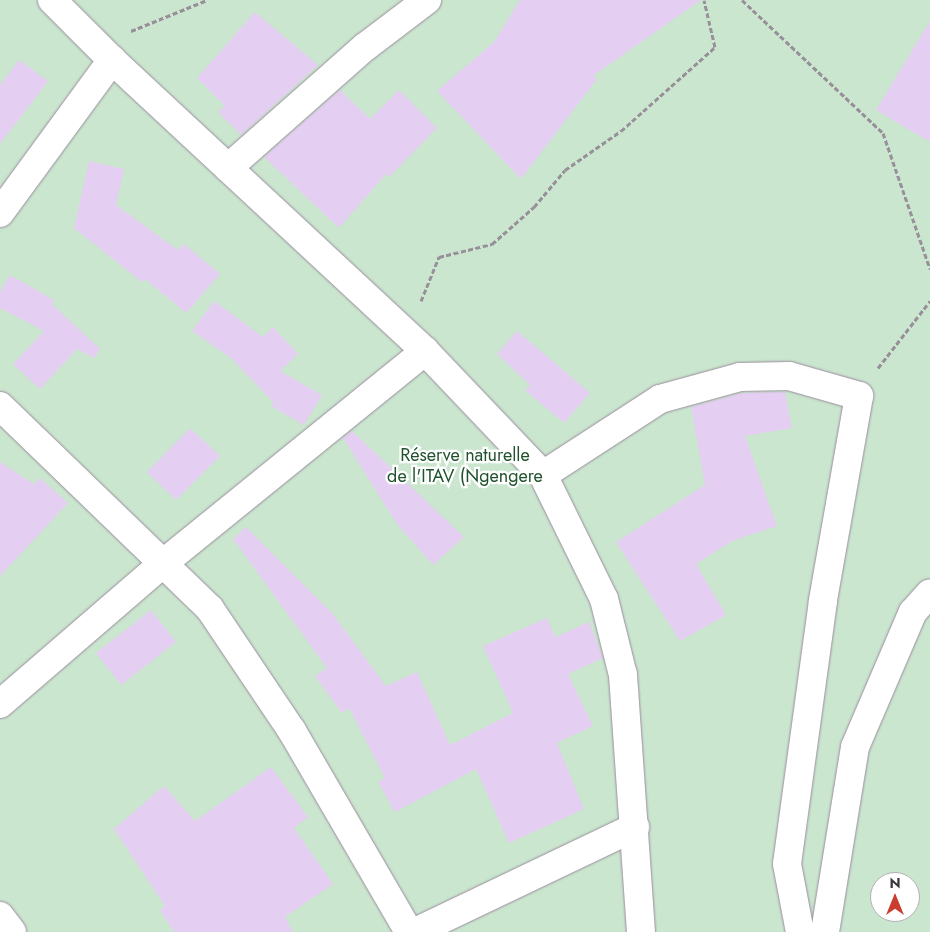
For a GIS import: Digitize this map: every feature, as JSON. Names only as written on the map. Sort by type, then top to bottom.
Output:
[{"type":"street","points":[[52,0],[112,60],[425,350],[543,475],[604,598],[623,675],[641,932]]},
{"type":"street","points":[[228,168],[365,47],[427,0]]},
{"type":"street","points":[[0,213],[112,60]]},
{"type":"street","points":[[0,704],[161,566],[425,350]]},
{"type":"street","points":[[543,475],[660,399],[740,377],[789,376],[860,396],[823,600],[787,864],[800,932]]},
{"type":"street","points":[[0,406],[215,617],[292,732],[408,932]]},
{"type":"street","points":[[825,932],[856,747],[913,612],[930,593]]},
{"type":"street","points":[[415,932],[635,827]]},
{"type":"street","points":[[0,916],[12,932]]},
{"type":"path","points":[[91,39],[100,33],[116,40],[140,26],[207,0]]},
{"type":"path","points":[[405,332],[439,257],[492,244],[534,207],[564,170],[621,131],[715,47],[704,0]]},
{"type":"path","points":[[742,0],[884,133],[930,269]]},
{"type":"path","points":[[860,396],[887,354],[930,302]]},
{"type":"green space","name":"Réserve naturelle de l'ITAV (Ngengere","points":[[0,0],[930,0],[930,932],[0,932]]},
{"type":"building","points":[[520,0],[701,0],[593,76],[597,79],[521,179],[437,91],[494,42]]},
{"type":"building","points":[[255,12],[318,65],[241,135],[218,112],[225,106],[197,78]]},
{"type":"building","points":[[930,21],[930,142],[876,110]]},
{"type":"building","points":[[19,60],[48,81],[0,144],[0,85]]},
{"type":"building","points":[[340,90],[370,119],[399,90],[437,128],[389,177],[386,174],[339,228],[264,157]]},
{"type":"building","points":[[89,161],[124,169],[116,205],[178,250],[184,244],[220,274],[186,313],[145,279],[142,282],[74,228]]},
{"type":"building","points":[[10,275],[54,300],[52,304],[100,349],[94,358],[77,349],[40,389],[13,364],[44,331],[0,308],[0,292]]},
{"type":"building","points":[[214,301],[263,337],[273,327],[298,354],[280,371],[322,395],[304,425],[271,406],[273,402],[231,358],[192,331]]},
{"type":"building","points":[[517,331],[590,393],[564,423],[525,390],[530,385],[497,354]]},
{"type":"building","points":[[785,392],[792,428],[745,436],[777,526],[732,541],[696,564],[726,615],[680,641],[616,542],[705,485],[691,407],[742,393]]},
{"type":"building","points":[[190,428],[220,456],[176,500],[147,472]]},
{"type":"building","points":[[352,431],[464,537],[433,565],[397,524],[343,438]]},
{"type":"building","points":[[0,462],[34,484],[40,478],[68,503],[0,576]]},
{"type":"building","points":[[246,527],[332,613],[386,686],[417,672],[450,745],[513,713],[483,646],[547,618],[555,637],[589,622],[603,658],[568,674],[593,726],[557,743],[584,809],[509,843],[476,769],[395,812],[378,782],[385,778],[349,708],[342,713],[315,676],[327,668],[233,539]]},
{"type":"building","points":[[151,610],[176,642],[121,685],[96,653]]},
{"type":"building","points":[[271,767],[308,817],[294,828],[333,884],[285,917],[293,932],[174,932],[160,910],[165,906],[114,829],[164,786],[195,821]]}]
